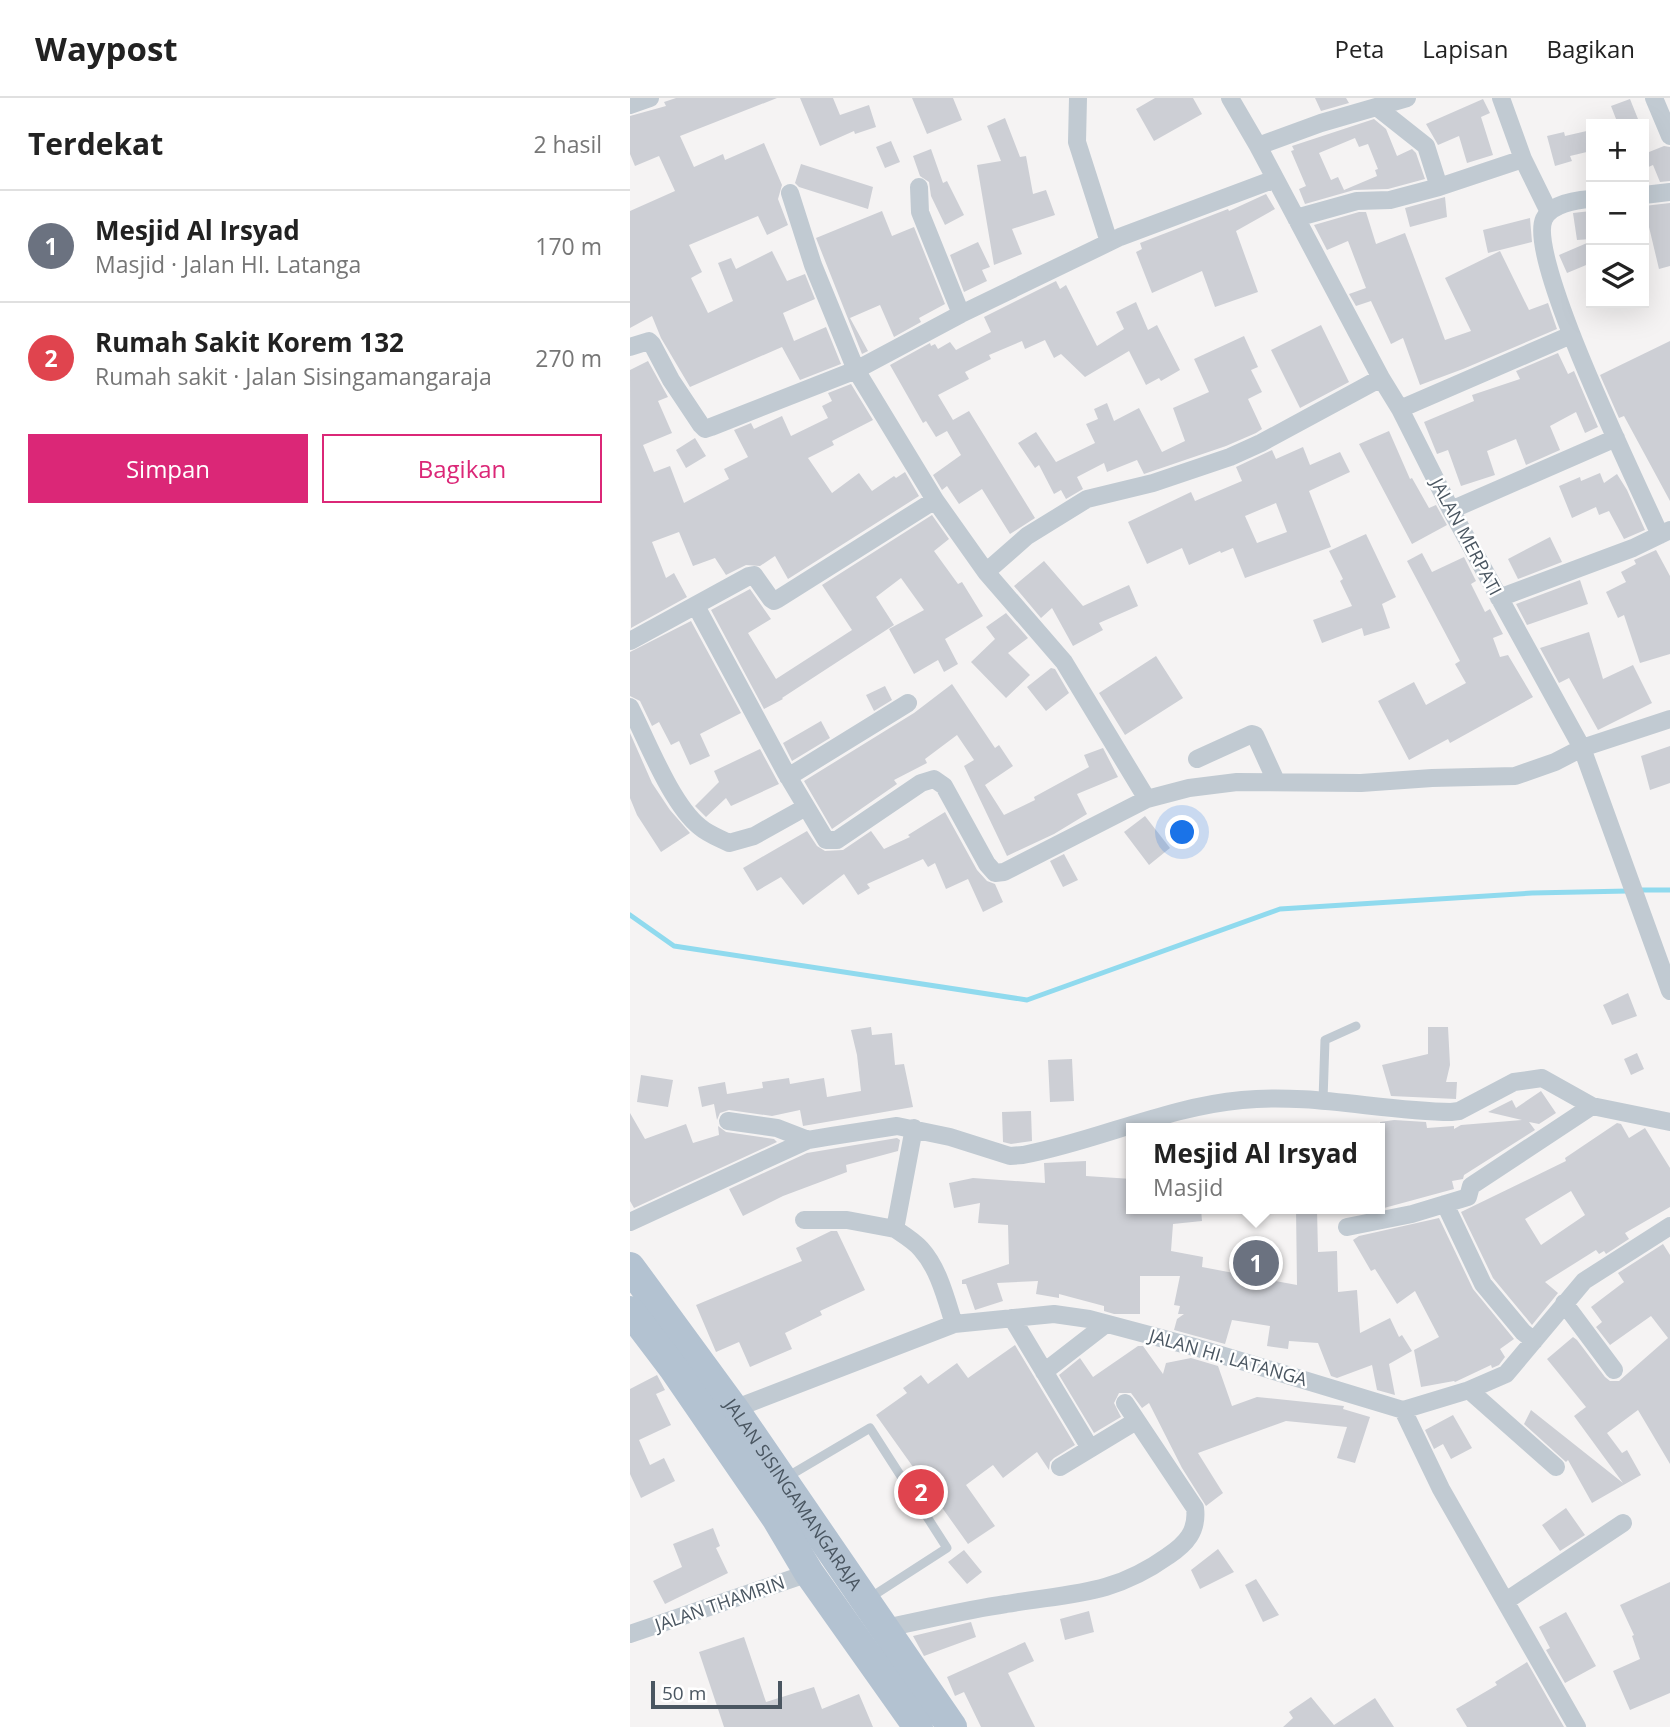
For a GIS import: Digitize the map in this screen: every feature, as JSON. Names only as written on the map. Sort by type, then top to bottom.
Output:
[{"type":"main road","name":"JALAN SISINGAMANGARAJA","points":[[630,1268],[734,1409],[952,1727]]},
{"type":"main road","name":"JALAN SISINGAMANGARAJA","points":[[630,1311],[674,1369],[777,1519],[809,1573],[918,1727]]},
{"type":"street","points":[[630,105],[650,98]]},
{"type":"street","points":[[1078,98],[1077,142],[1109,242]]},
{"type":"street","name":"JALAN MERPATI","points":[[1230,98],[1582,748],[1670,991]]},
{"type":"street","points":[[1258,146],[1321,123],[1407,98]]},
{"type":"street","points":[[1501,98],[1523,159],[1549,212]]},
{"type":"street","points":[[1654,98],[1670,136]]},
{"type":"street","points":[[1378,108],[1426,146],[1439,187]]},
{"type":"street","points":[[1296,218],[1357,201],[1390,200],[1523,159]]},
{"type":"street","points":[[630,347],[644,341],[652,344],[680,394],[705,429],[856,369],[1109,242],[1275,179]]},
{"type":"street","points":[[919,187],[920,212],[961,314]]},
{"type":"street","points":[[1649,194],[1670,192]]},
{"type":"street","points":[[790,193],[817,276],[856,369],[934,500],[986,572],[1063,662],[1147,799]]},
{"type":"street","points":[[1499,598],[1633,548],[1665,533],[1616,438],[1571,335],[1545,259],[1542,228],[1549,212],[1563,204],[1586,200]]},
{"type":"street","points":[[1399,409],[1571,335]]},
{"type":"street","points":[[986,572],[1027,536],[1087,499],[1153,483],[1230,457],[1381,378]]},
{"type":"street","points":[[1451,510],[1616,438]]},
{"type":"street","points":[[630,641],[754,575],[774,601],[934,500]]},
{"type":"street","points":[[696,606],[822,835],[831,842],[842,838],[921,783],[934,779],[944,786],[991,870],[1000,873],[1147,799],[1189,788],[1237,782],[1361,783],[1515,776],[1555,762],[1582,748],[1670,719]]},
{"type":"street","points":[[788,777],[908,703]]},
{"type":"street","points":[[630,707],[685,810],[699,826],[714,836],[729,843],[747,839],[806,807]]},
{"type":"street","points":[[1197,759],[1252,734],[1255,735],[1276,781]]},
{"type":"street","points":[[1136,1123],[1193,1107],[1263,1098],[1323,1100],[1387,1109],[1459,1111],[1514,1082],[1542,1078],[1592,1106],[1670,1122]]},
{"type":"street","points":[[1348,1227],[1412,1214],[1468,1198],[1471,1186],[1592,1106]]},
{"type":"street","points":[[728,1121],[765,1125],[808,1140]]},
{"type":"street","points":[[630,1222],[808,1140],[886,1126],[914,1128],[1010,1156],[1023,1155],[1126,1126]]},
{"type":"street","points":[[895,1228],[914,1128]]},
{"type":"street","points":[[1445,1204],[1483,1284],[1523,1332],[1534,1341]]},
{"type":"street","points":[[804,1220],[847,1220],[895,1228],[921,1248],[933,1266],[954,1324]]},
{"type":"street","points":[[1577,1727],[1441,1489],[1403,1410],[1469,1390],[1506,1374],[1584,1281],[1670,1226]]},
{"type":"street","points":[[1564,1303],[1614,1370]]},
{"type":"street","name":"JALAN HI. LATANGA","points":[[734,1409],[954,1324],[1064,1314],[1211,1352],[1403,1410]]},
{"type":"street","points":[[1012,1318],[1090,1448]]},
{"type":"street","points":[[1044,1372],[1106,1324]]},
{"type":"street","points":[[1469,1390],[1556,1467]]},
{"type":"street","points":[[885,1628],[1006,1604],[1095,1591],[1123,1582],[1176,1551],[1193,1534],[1197,1521],[1195,1508],[1125,1403]]},
{"type":"street","points":[[1060,1467],[1136,1421]]},
{"type":"street","points":[[1506,1601],[1623,1523]]},
{"type":"street","name":"JALAN THAMRIN","points":[[630,1634],[809,1573]]},
{"type":"lane","points":[[1323,1100],[1325,1040],[1356,1026]]},
{"type":"lane","points":[[783,1480],[870,1428],[947,1548],[866,1600]]},
{"type":"building","points":[[676,98],[777,98],[680,136],[694,167],[723,154],[725,160],[764,143],[782,185],[778,199],[788,225],[767,235],[758,216],[689,245],[702,272],[691,278],[708,313],[733,301],[718,263],[731,258],[736,269],[772,251],[787,281],[805,274],[815,299],[783,313],[794,341],[826,327],[841,364],[800,380],[782,347],[690,387],[661,338],[652,316],[630,328],[630,211],[675,191],[659,156],[635,166],[630,154],[630,116],[666,106],[664,102]]},
{"type":"building","points":[[800,98],[833,98],[840,115],[869,105],[876,127],[855,134],[854,131],[820,146]]},
{"type":"building","points":[[912,98],[953,98],[962,120],[927,134]]},
{"type":"building","points":[[1155,98],[1193,98],[1202,114],[1154,141],[1136,109]]},
{"type":"building","points":[[1315,98],[1346,98],[1349,103],[1321,111]]},
{"type":"building","points":[[1483,99],[1490,113],[1481,117],[1493,155],[1467,163],[1459,136],[1438,145],[1426,124]]},
{"type":"building","points":[[1630,99],[1638,119],[1616,119],[1611,106]]},
{"type":"building","points":[[1005,118],[1020,157],[1026,156],[1033,194],[1046,190],[1055,215],[1012,229],[1022,254],[994,265],[977,165],[1001,161],[987,126]]},
{"type":"building","points":[[1374,119],[1386,129],[1397,156],[1412,149],[1416,153],[1425,179],[1388,189],[1354,190],[1305,204],[1299,189],[1306,186],[1291,151],[1294,150],[1292,146]],"holes":[[[1355,138],[1359,147],[1368,144],[1378,169],[1375,170],[1377,176],[1344,190],[1338,177],[1331,180],[1319,153]]]},
{"type":"building","points":[[1586,131],[1586,152],[1570,156],[1572,161],[1555,166],[1547,136],[1564,132],[1565,136]]},
{"type":"building","points":[[891,141],[900,162],[885,168],[876,147]]},
{"type":"building","points":[[1664,146],[1670,147],[1670,181],[1660,182],[1653,165],[1649,167],[1649,152]]},
{"type":"building","points":[[931,149],[943,183],[947,181],[964,215],[945,225],[931,196],[929,182],[920,176],[913,156]]},
{"type":"building","points":[[801,164],[873,187],[868,209],[799,187],[795,183]]},
{"type":"building","points":[[1266,194],[1275,209],[1236,231],[1258,292],[1215,307],[1202,271],[1152,293],[1136,252],[1142,249],[1140,243],[1228,209],[1229,211]]},
{"type":"building","points":[[1445,197],[1447,217],[1410,227],[1405,208]]},
{"type":"building","points":[[1670,203],[1670,266],[1659,269],[1649,227],[1649,205]]},
{"type":"building","points":[[882,211],[892,236],[914,227],[945,304],[919,318],[921,322],[894,337],[880,305],[850,318],[868,351],[862,354],[816,238]]},
{"type":"building","points":[[1366,212],[1376,244],[1405,233],[1445,340],[1471,331],[1445,278],[1500,251],[1529,310],[1548,303],[1557,329],[1420,385],[1403,338],[1391,344],[1371,301],[1356,306],[1349,294],[1366,288],[1348,241],[1327,250],[1314,225]]},
{"type":"building","points":[[1586,212],[1586,239],[1577,240],[1573,213]]},
{"type":"building","points":[[1530,218],[1532,242],[1488,253],[1483,230]]},
{"type":"building","points":[[978,242],[990,267],[982,270],[987,281],[964,292],[950,255]]},
{"type":"building","points":[[1586,243],[1586,265],[1567,273],[1559,255]]},
{"type":"building","points":[[1056,281],[1060,289],[1066,285],[1097,346],[1124,329],[1116,312],[1136,302],[1148,330],[1157,325],[1180,370],[1161,381],[1159,378],[1146,385],[1129,351],[1085,377],[1061,354],[1054,358],[1045,340],[1025,349],[1022,341],[989,355],[991,359],[965,372],[969,379],[938,395],[953,420],[969,411],[1035,518],[1010,534],[982,489],[959,504],[947,486],[942,490],[933,475],[961,455],[947,431],[936,437],[926,421],[923,423],[890,365],[930,343],[931,346],[935,344],[938,349],[950,342],[956,350],[991,332],[984,317]]},
{"type":"building","points":[[1321,325],[1349,382],[1300,408],[1271,350]]},
{"type":"building","points":[[1244,336],[1258,367],[1251,370],[1262,392],[1248,399],[1262,429],[1256,433],[1144,474],[1137,460],[1107,472],[1104,463],[1077,477],[1083,489],[1066,499],[1061,490],[1054,494],[1039,465],[1035,468],[1018,443],[1036,432],[1056,462],[1095,443],[1086,424],[1098,419],[1094,409],[1107,403],[1114,421],[1139,408],[1162,452],[1185,441],[1173,408],[1209,392],[1194,359]]},
{"type":"building","points":[[1670,341],[1670,501],[1624,416],[1619,418],[1600,375]]},
{"type":"building","points":[[1558,353],[1568,374],[1574,371],[1598,427],[1585,433],[1576,412],[1550,426],[1560,450],[1526,465],[1516,439],[1487,451],[1495,475],[1461,486],[1448,450],[1437,454],[1424,422],[1474,401],[1472,395],[1520,379],[1516,371]]},
{"type":"building","points":[[648,361],[668,397],[658,401],[672,433],[643,445],[654,472],[670,466],[684,503],[729,479],[724,469],[748,457],[734,430],[751,423],[754,429],[782,416],[791,436],[828,418],[822,406],[832,401],[828,393],[851,384],[873,420],[832,441],[834,445],[808,458],[832,493],[859,473],[872,491],[905,472],[919,496],[788,579],[775,556],[760,566],[746,565],[726,575],[715,558],[693,566],[679,532],[652,542],[666,578],[674,573],[687,597],[631,628],[630,370]]},
{"type":"building","points":[[1389,431],[1410,479],[1412,478],[1429,508],[1436,505],[1447,525],[1412,544],[1359,444]]},
{"type":"building","points":[[695,438],[706,456],[686,468],[676,450]]},
{"type":"building","points":[[1303,447],[1310,465],[1340,452],[1350,472],[1309,491],[1331,547],[1245,578],[1233,548],[1189,565],[1182,548],[1147,564],[1128,522],[1191,492],[1195,501],[1242,481],[1236,467],[1272,450],[1276,459]],"holes":[[[1276,503],[1287,532],[1257,543],[1245,516]]]},
{"type":"building","points":[[1600,473],[1604,483],[1617,474],[1645,530],[1624,539],[1609,511],[1599,515],[1596,507],[1572,518],[1559,486],[1580,477],[1581,481]]},
{"type":"building","points":[[932,515],[949,539],[934,551],[958,584],[962,582],[983,616],[945,639],[958,664],[944,672],[938,660],[914,674],[889,629],[924,610],[901,578],[876,597],[894,625],[764,709],[711,610],[750,589],[771,619],[748,633],[776,679],[852,630],[822,585]]},
{"type":"building","points":[[1366,534],[1396,597],[1382,604],[1390,628],[1364,636],[1362,628],[1322,643],[1313,620],[1352,606],[1340,581],[1343,579],[1329,551]]},
{"type":"building","points":[[1550,537],[1562,562],[1518,579],[1508,559]]},
{"type":"building","points":[[1656,550],[1670,576],[1670,654],[1640,663],[1624,615],[1618,618],[1606,592],[1626,582],[1621,572],[1636,564],[1634,560]]},
{"type":"building","points":[[1422,553],[1432,572],[1464,557],[1476,581],[1471,584],[1485,612],[1490,609],[1503,634],[1493,638],[1500,657],[1508,655],[1533,697],[1450,743],[1448,739],[1409,760],[1378,701],[1414,682],[1426,705],[1466,683],[1455,664],[1460,661],[1407,561]]},
{"type":"building","points":[[1044,561],[1083,606],[1129,585],[1138,606],[1099,623],[1103,630],[1073,646],[1052,608],[1041,618],[1014,586]]},
{"type":"building","points":[[1580,580],[1588,604],[1527,625],[1516,604]]},
{"type":"building","points":[[1006,613],[1028,638],[1008,653],[1030,675],[1006,698],[971,662],[995,639],[986,627]]},
{"type":"building","points":[[691,621],[741,713],[700,734],[710,756],[690,765],[679,741],[671,745],[659,722],[652,726],[640,701],[630,696],[630,652]]},
{"type":"building","points":[[1589,632],[1603,679],[1633,665],[1652,703],[1598,730],[1569,678],[1559,683],[1540,648]]},
{"type":"building","points":[[1156,656],[1183,698],[1125,735],[1099,693]]},
{"type":"building","points":[[1051,668],[1055,669],[1069,693],[1046,711],[1027,687]]},
{"type":"building","points":[[952,684],[995,748],[999,745],[1013,766],[985,785],[1004,815],[1035,800],[1034,797],[1089,767],[1084,755],[1103,748],[1118,777],[1077,794],[1087,814],[1054,834],[1007,856],[964,766],[974,760],[957,735],[925,759],[927,763],[894,780],[897,784],[832,829],[804,781],[914,713]]},
{"type":"building","points":[[885,686],[892,700],[874,711],[866,695]]},
{"type":"building","points":[[821,721],[830,738],[792,761],[783,743]]},
{"type":"building","points":[[630,733],[652,783],[690,833],[661,852],[637,815],[630,798]]},
{"type":"building","points":[[1670,746],[1670,783],[1650,790],[1641,756]]},
{"type":"building","points":[[760,749],[779,784],[731,806],[726,798],[706,817],[695,806],[719,782],[714,771]]},
{"type":"building","points":[[945,812],[977,870],[987,881],[995,884],[1003,902],[983,912],[968,879],[946,889],[935,863],[928,867],[923,859],[867,884],[870,888],[858,895],[844,874],[803,905],[781,877],[757,891],[743,868],[807,831],[817,846],[825,851],[843,850],[871,831],[884,849],[910,837],[908,835]]},
{"type":"building","points":[[1145,816],[1170,848],[1149,865],[1124,832]]},
{"type":"building","points":[[1064,854],[1078,880],[1063,887],[1050,861]]},
{"type":"building","points":[[1628,993],[1637,1016],[1612,1025],[1603,1005]]},
{"type":"building","points":[[871,1027],[872,1035],[892,1033],[895,1065],[904,1064],[913,1107],[803,1126],[800,1110],[772,1116],[729,1110],[720,1113],[717,1120],[714,1104],[702,1107],[698,1087],[725,1082],[727,1094],[763,1088],[762,1082],[789,1078],[790,1084],[824,1078],[827,1097],[861,1091],[851,1030]]},
{"type":"building","points":[[1428,1027],[1448,1027],[1450,1065],[1446,1082],[1457,1082],[1456,1099],[1391,1096],[1382,1065],[1428,1054]]},
{"type":"building","points":[[1637,1053],[1644,1069],[1631,1075],[1624,1059]]},
{"type":"building","points":[[1072,1059],[1074,1101],[1050,1102],[1048,1060]]},
{"type":"building","points":[[641,1075],[673,1080],[668,1107],[637,1102]]},
{"type":"building","points":[[1541,1091],[1556,1113],[1539,1124],[1529,1122],[1535,1130],[1464,1175],[1463,1179],[1452,1181],[1454,1189],[1385,1208],[1385,1123],[1380,1122],[1426,1122],[1427,1128],[1454,1126],[1454,1129],[1461,1125],[1522,1120],[1488,1112],[1512,1100],[1516,1108]]},
{"type":"building","points":[[1031,1111],[1032,1141],[1011,1144],[1003,1142],[1002,1112]]},
{"type":"building","points":[[630,1113],[645,1139],[686,1124],[693,1143],[719,1135],[718,1126],[726,1132],[774,1139],[777,1142],[634,1208],[630,1201]]},
{"type":"building","points":[[1617,1123],[1621,1124],[1629,1138],[1645,1128],[1670,1168],[1670,1207],[1625,1233],[1629,1239],[1606,1254],[1604,1251],[1599,1254],[1596,1250],[1545,1282],[1558,1293],[1532,1325],[1493,1278],[1461,1212],[1566,1161],[1565,1158]],"holes":[[[1571,1191],[1585,1215],[1541,1245],[1525,1219]]]},
{"type":"building","points":[[897,1138],[900,1140],[898,1151],[846,1165],[847,1172],[783,1196],[743,1216],[729,1189],[807,1153]]},
{"type":"building","points":[[1086,1161],[1086,1176],[1126,1179],[1126,1214],[1201,1214],[1202,1221],[1173,1224],[1171,1251],[1203,1257],[1202,1267],[1297,1285],[1296,1214],[1317,1214],[1318,1252],[1337,1251],[1338,1292],[1357,1290],[1360,1333],[1390,1318],[1399,1337],[1402,1335],[1412,1351],[1389,1364],[1395,1395],[1377,1390],[1372,1365],[1337,1378],[1331,1376],[1318,1343],[1289,1341],[1288,1349],[1267,1346],[1270,1326],[1232,1320],[1225,1344],[1174,1330],[1177,1319],[1184,1314],[1178,1314],[1180,1306],[1174,1305],[1180,1276],[1140,1276],[1140,1314],[1114,1314],[1104,1311],[1104,1306],[1059,1294],[1059,1298],[1036,1294],[1038,1281],[997,1283],[1003,1301],[975,1310],[962,1280],[1009,1264],[1008,1225],[978,1223],[980,1203],[954,1208],[949,1183],[973,1178],[1045,1183],[1044,1163]]},
{"type":"building","points":[[1439,1218],[1473,1289],[1514,1339],[1500,1349],[1505,1357],[1499,1365],[1492,1368],[1491,1365],[1455,1382],[1421,1387],[1414,1350],[1439,1337],[1415,1291],[1397,1304],[1375,1269],[1371,1271],[1353,1240],[1359,1236]]},
{"type":"building","points":[[831,1231],[837,1231],[865,1290],[820,1311],[822,1315],[785,1333],[792,1349],[750,1367],[739,1342],[716,1352],[696,1305],[802,1261],[796,1248]]},
{"type":"building","points":[[1663,1244],[1670,1255],[1670,1464],[1638,1410],[1607,1433],[1622,1453],[1627,1450],[1641,1475],[1592,1503],[1568,1460],[1566,1462],[1524,1424],[1531,1410],[1623,1483],[1574,1416],[1586,1407],[1547,1359],[1573,1337],[1605,1377],[1610,1381],[1619,1381],[1668,1338],[1651,1316],[1610,1345],[1596,1327],[1602,1322],[1591,1307],[1624,1282],[1618,1273]]},
{"type":"building","points":[[1015,1345],[1075,1445],[1054,1458],[1050,1462],[1049,1470],[1037,1452],[1003,1478],[993,1465],[966,1485],[995,1526],[968,1544],[876,1415],[907,1393],[903,1388],[921,1375],[928,1384],[957,1363],[968,1378]]},
{"type":"building","points":[[1138,1346],[1143,1346],[1163,1374],[1166,1363],[1191,1358],[1218,1366],[1232,1406],[1257,1397],[1344,1406],[1343,1409],[1370,1417],[1355,1463],[1337,1458],[1347,1427],[1286,1421],[1198,1453],[1223,1493],[1206,1506],[1182,1468],[1149,1403],[1142,1408],[1131,1393],[1119,1393],[1114,1403],[1121,1417],[1094,1433],[1059,1375],[1080,1358],[1093,1377]]},
{"type":"building","points":[[657,1375],[665,1390],[656,1394],[671,1425],[639,1440],[650,1465],[664,1458],[675,1481],[641,1498],[630,1474],[630,1389]]},
{"type":"building","points":[[1453,1415],[1472,1448],[1451,1459],[1443,1444],[1434,1449],[1425,1430]]},
{"type":"building","points":[[1566,1508],[1585,1535],[1560,1551],[1542,1525]]},
{"type":"building","points":[[713,1528],[720,1546],[716,1548],[728,1573],[665,1604],[653,1581],[682,1567],[673,1544]]},
{"type":"building","points":[[1218,1549],[1234,1572],[1200,1589],[1191,1570]]},
{"type":"building","points":[[964,1550],[982,1572],[967,1584],[948,1562]]},
{"type":"building","points":[[1256,1579],[1279,1615],[1263,1622],[1245,1585]]},
{"type":"building","points":[[1670,1582],[1670,1693],[1630,1710],[1613,1671],[1640,1659],[1632,1636],[1634,1635],[1620,1605]]},
{"type":"building","points":[[1089,1611],[1094,1632],[1065,1640],[1060,1619]]},
{"type":"building","points":[[1566,1612],[1596,1666],[1565,1683],[1546,1650],[1550,1648],[1539,1627]]},
{"type":"building","points":[[971,1622],[976,1637],[924,1656],[913,1636]]},
{"type":"building","points":[[744,1637],[766,1702],[814,1687],[822,1709],[859,1694],[873,1727],[724,1727],[699,1652]]},
{"type":"building","points":[[1025,1642],[1034,1661],[1008,1673],[1035,1727],[981,1727],[964,1692],[955,1696],[947,1677]]},
{"type":"building","points":[[1527,1662],[1564,1727],[1467,1727],[1456,1709],[1497,1685],[1495,1682]]},
{"type":"building","points":[[1311,1697],[1334,1725],[1375,1698],[1394,1727],[1283,1727],[1293,1718],[1289,1712]]},
{"type":"waterway","points":[[1638,890],[1670,890]]},
{"type":"waterway","points":[[630,915],[674,946],[1027,1000],[1280,909],[1532,893],[1628,891]]},
{"type":"place","name":"Mesjid Al Irsyad","points":[[1256,1263]]},
{"type":"place","name":"Rumah Sakit Korem 132","points":[[921,1492]]}]
